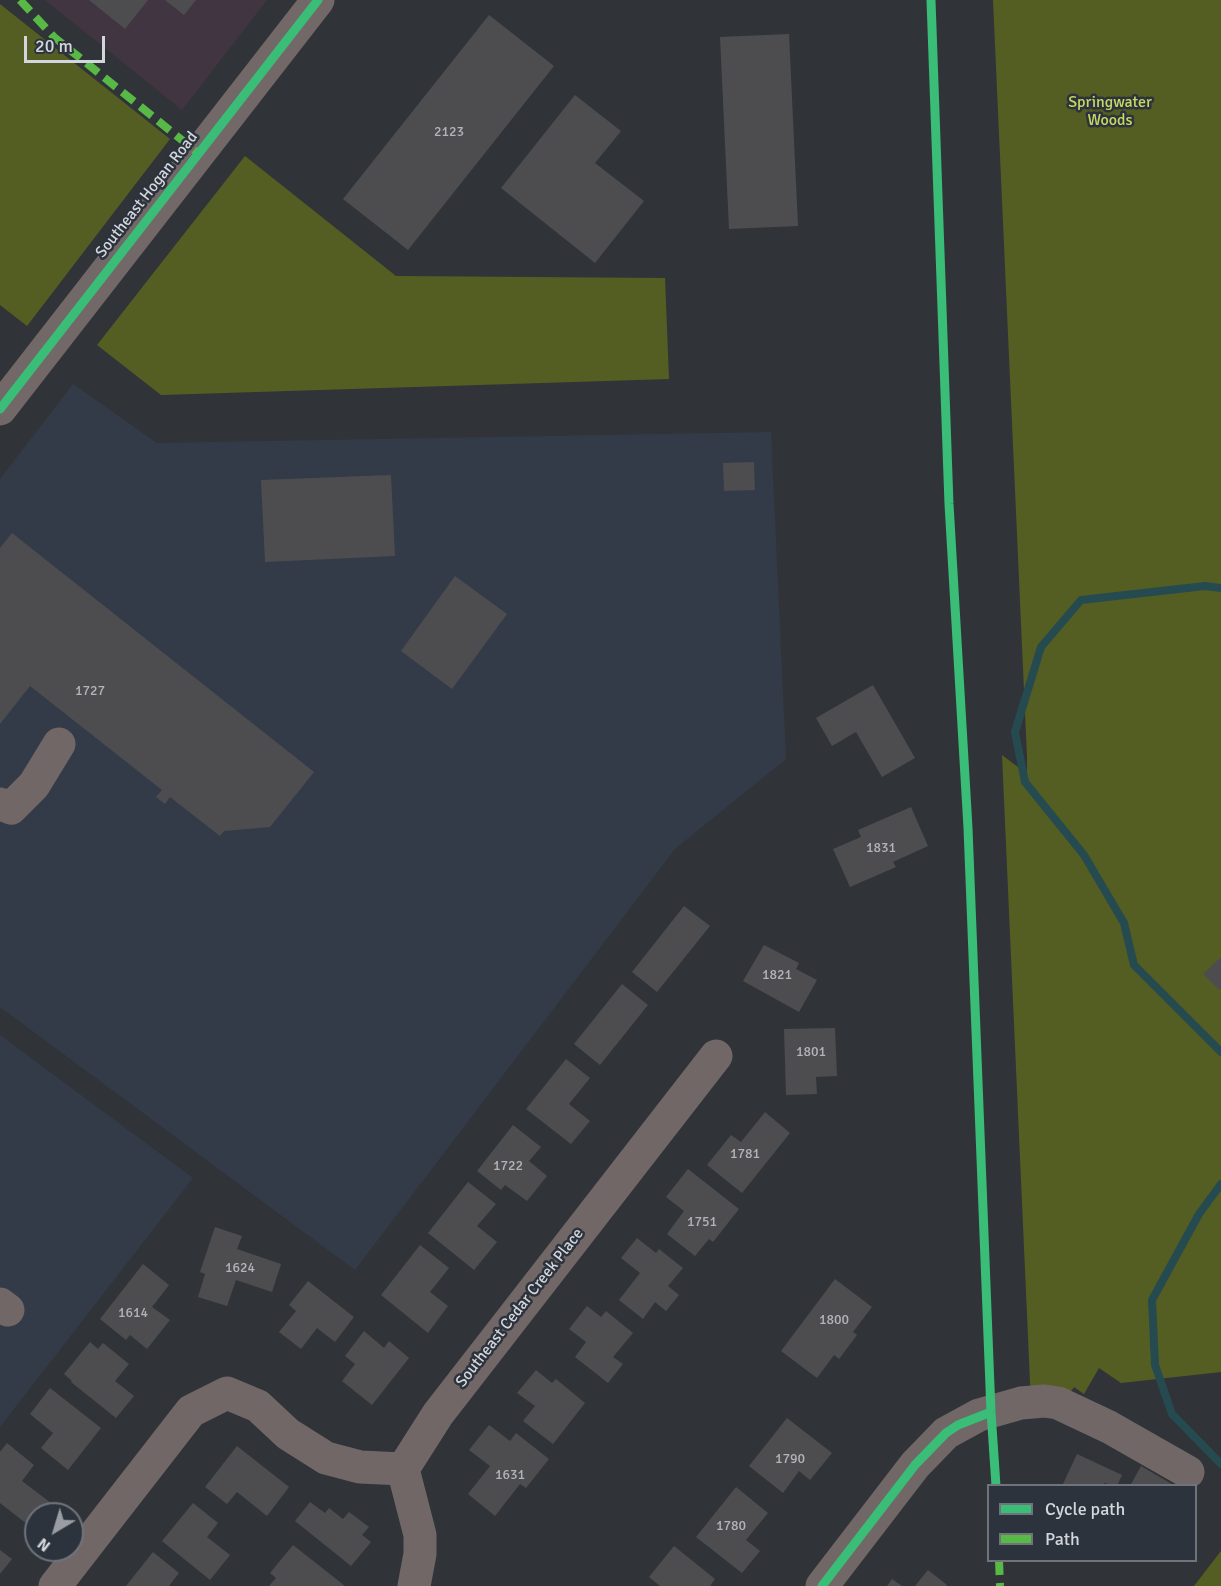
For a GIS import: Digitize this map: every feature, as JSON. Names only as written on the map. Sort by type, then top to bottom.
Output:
[{"type":"main road","name":"Southeast Hogan Road","points":[[0,409],[309,3]]},
{"type":"street","points":[[0,804],[11,808],[34,785],[59,744]]},
{"type":"street","name":"Southeast Cedar Creek Place","points":[[403,1469],[438,1414],[716,1056]]},
{"type":"street","points":[[55,1586],[191,1410],[227,1393],[258,1406],[288,1434],[326,1458],[360,1467],[403,1469],[420,1535],[420,1554],[414,1586]]},
{"type":"street","points":[[822,1586],[915,1465],[946,1433],[967,1421],[991,1412],[1022,1403],[1044,1401],[1058,1403],[1109,1427],[1188,1472]]},
{"type":"shaded area","points":[[45,0],[267,0],[182,110]]},
{"type":"shaded area","points":[[73,384],[157,443],[771,432],[786,759],[675,849],[355,1270],[0,1007],[0,479]]},
{"type":"shaded area","points":[[0,1035],[193,1178],[0,1427]]},
{"type":"green space","name":"Springwater Woods","points":[[993,0],[1221,0],[1221,1372],[1121,1383],[1099,1368],[1084,1394],[1074,1387],[1062,1404],[1031,1404],[1002,755],[1027,774],[1027,757]]},
{"type":"green space","points":[[0,4],[170,139],[27,326],[0,305]]},
{"type":"green space","points":[[245,156],[396,276],[665,278],[669,379],[161,395],[97,345]]},
{"type":"green space","points":[[1221,1551],[1221,1586],[1194,1586]]},
{"type":"building","points":[[89,0],[148,0],[125,29]]},
{"type":"building","points":[[165,0],[196,0],[184,15]]},
{"type":"building","points":[[489,15],[554,66],[408,250],[343,199]]},
{"type":"building","points":[[789,34],[798,226],[729,229],[720,37]]},
{"type":"building","points":[[575,95],[621,131],[595,163],[644,201],[595,263],[501,188]]},
{"type":"building","points":[[754,462],[755,490],[724,491],[723,463]]},
{"type":"building","points":[[391,475],[395,556],[265,562],[261,480]]},
{"type":"building","points":[[12,533],[314,772],[270,827],[224,831],[220,836],[170,797],[165,804],[156,797],[162,790],[30,686],[0,724],[0,548]]},
{"type":"building","points":[[455,576],[507,614],[452,689],[401,651]]},
{"type":"building","points":[[873,685],[915,758],[882,777],[856,732],[832,746],[816,718]]},
{"type":"building","points":[[911,807],[928,846],[893,862],[896,867],[850,887],[833,849],[861,837],[858,830]]},
{"type":"building","points":[[684,906],[710,926],[657,992],[632,972]]},
{"type":"building","points":[[764,945],[799,963],[796,969],[817,980],[799,1012],[743,981]]},
{"type":"building","points":[[1221,957],[1221,988],[1219,990],[1203,974]]},
{"type":"building","points":[[622,984],[648,1005],[600,1065],[574,1044]]},
{"type":"building","points":[[835,1028],[837,1076],[816,1077],[817,1094],[786,1095],[784,1029]]},
{"type":"building","points":[[566,1059],[590,1078],[569,1104],[590,1121],[571,1144],[526,1109]]},
{"type":"building","points":[[765,1112],[790,1133],[742,1193],[707,1165],[731,1135],[741,1142]]},
{"type":"building","points":[[513,1125],[541,1147],[529,1161],[547,1176],[527,1201],[505,1185],[501,1190],[477,1171]]},
{"type":"building","points":[[688,1169],[739,1209],[713,1242],[709,1239],[695,1256],[667,1234],[684,1211],[666,1197]]},
{"type":"building","points":[[468,1182],[496,1204],[477,1226],[497,1242],[474,1270],[428,1233]]},
{"type":"building","points":[[215,1227],[242,1236],[237,1249],[281,1264],[272,1292],[236,1280],[227,1306],[198,1297],[205,1274],[200,1272]]},
{"type":"building","points":[[637,1238],[656,1253],[659,1249],[683,1268],[668,1286],[679,1295],[666,1311],[655,1302],[643,1319],[619,1300],[640,1273],[621,1258]]},
{"type":"building","points":[[420,1245],[449,1268],[430,1292],[448,1306],[428,1333],[381,1295]]},
{"type":"building","points":[[143,1264],[169,1285],[152,1307],[170,1320],[147,1349],[130,1335],[126,1340],[100,1319]]},
{"type":"building","points":[[835,1279],[872,1307],[853,1332],[857,1335],[839,1359],[834,1355],[817,1378],[781,1351]]},
{"type":"building","points":[[308,1281],[354,1317],[335,1342],[317,1328],[301,1349],[279,1332],[296,1311],[289,1305]]},
{"type":"building","points":[[587,1306],[601,1317],[606,1311],[633,1333],[613,1357],[623,1364],[608,1383],[575,1357],[586,1342],[569,1329]]},
{"type":"building","points":[[364,1331],[384,1348],[389,1341],[409,1358],[372,1405],[342,1381],[355,1364],[345,1356]]},
{"type":"building","points":[[90,1342],[98,1349],[103,1343],[129,1364],[115,1381],[134,1396],[116,1418],[64,1374]]},
{"type":"building","points":[[536,1370],[552,1383],[556,1379],[585,1403],[553,1444],[523,1421],[535,1406],[517,1393]]},
{"type":"building","points":[[50,1388],[101,1428],[68,1470],[41,1448],[53,1433],[30,1414]]},
{"type":"building","points":[[787,1418],[832,1453],[810,1480],[799,1471],[783,1493],[749,1466]]},
{"type":"building","points":[[489,1425],[510,1441],[516,1433],[549,1459],[526,1488],[520,1484],[495,1516],[468,1494],[490,1466],[469,1450]]},
{"type":"building","points":[[7,1443],[34,1465],[22,1481],[50,1502],[24,1502],[24,1522],[0,1503],[0,1452]]},
{"type":"building","points":[[237,1446],[289,1487],[267,1516],[237,1492],[227,1504],[205,1487]]},
{"type":"building","points":[[1077,1454],[1122,1475],[1118,1484],[1063,1484]]},
{"type":"building","points":[[1141,1466],[1172,1484],[1131,1484]]},
{"type":"building","points":[[736,1487],[768,1513],[746,1540],[760,1551],[742,1573],[696,1537]]},
{"type":"building","points":[[310,1502],[325,1513],[329,1508],[343,1519],[349,1512],[369,1527],[362,1535],[371,1542],[351,1566],[295,1521]]},
{"type":"building","points":[[193,1503],[218,1523],[207,1537],[230,1555],[210,1580],[162,1541]]},
{"type":"building","points":[[293,1545],[345,1586],[269,1586],[276,1578],[270,1573]]},
{"type":"building","points":[[674,1546],[715,1579],[710,1586],[660,1586],[649,1577]]},
{"type":"building","points":[[0,1550],[12,1559],[0,1574]]},
{"type":"building","points":[[153,1552],[179,1573],[169,1586],[126,1586]]},
{"type":"building","points":[[928,1570],[947,1585],[915,1586]]},
{"type":"building","points":[[892,1579],[902,1586],[887,1586]]},
{"type":"waterway","points":[[1221,588],[1205,586],[1081,600],[1041,647],[1015,732],[1025,782],[1084,855],[1124,923],[1134,965],[1221,1052]]},
{"type":"waterway","points":[[1221,1184],[1199,1214],[1152,1300],[1155,1365],[1172,1414],[1221,1464]]},
{"type":"marked path","points":[[20,0],[54,37],[198,153]]},
{"type":"marked path","points":[[999,1562],[1000,1586]]},
{"type":"cycle path","points":[[0,409],[318,0]]},
{"type":"cycle path","points":[[931,0],[949,504],[968,828],[991,1412],[996,1484]]},
{"type":"cycle path","points":[[822,1586],[915,1465],[946,1433],[958,1425],[991,1412]]}]
